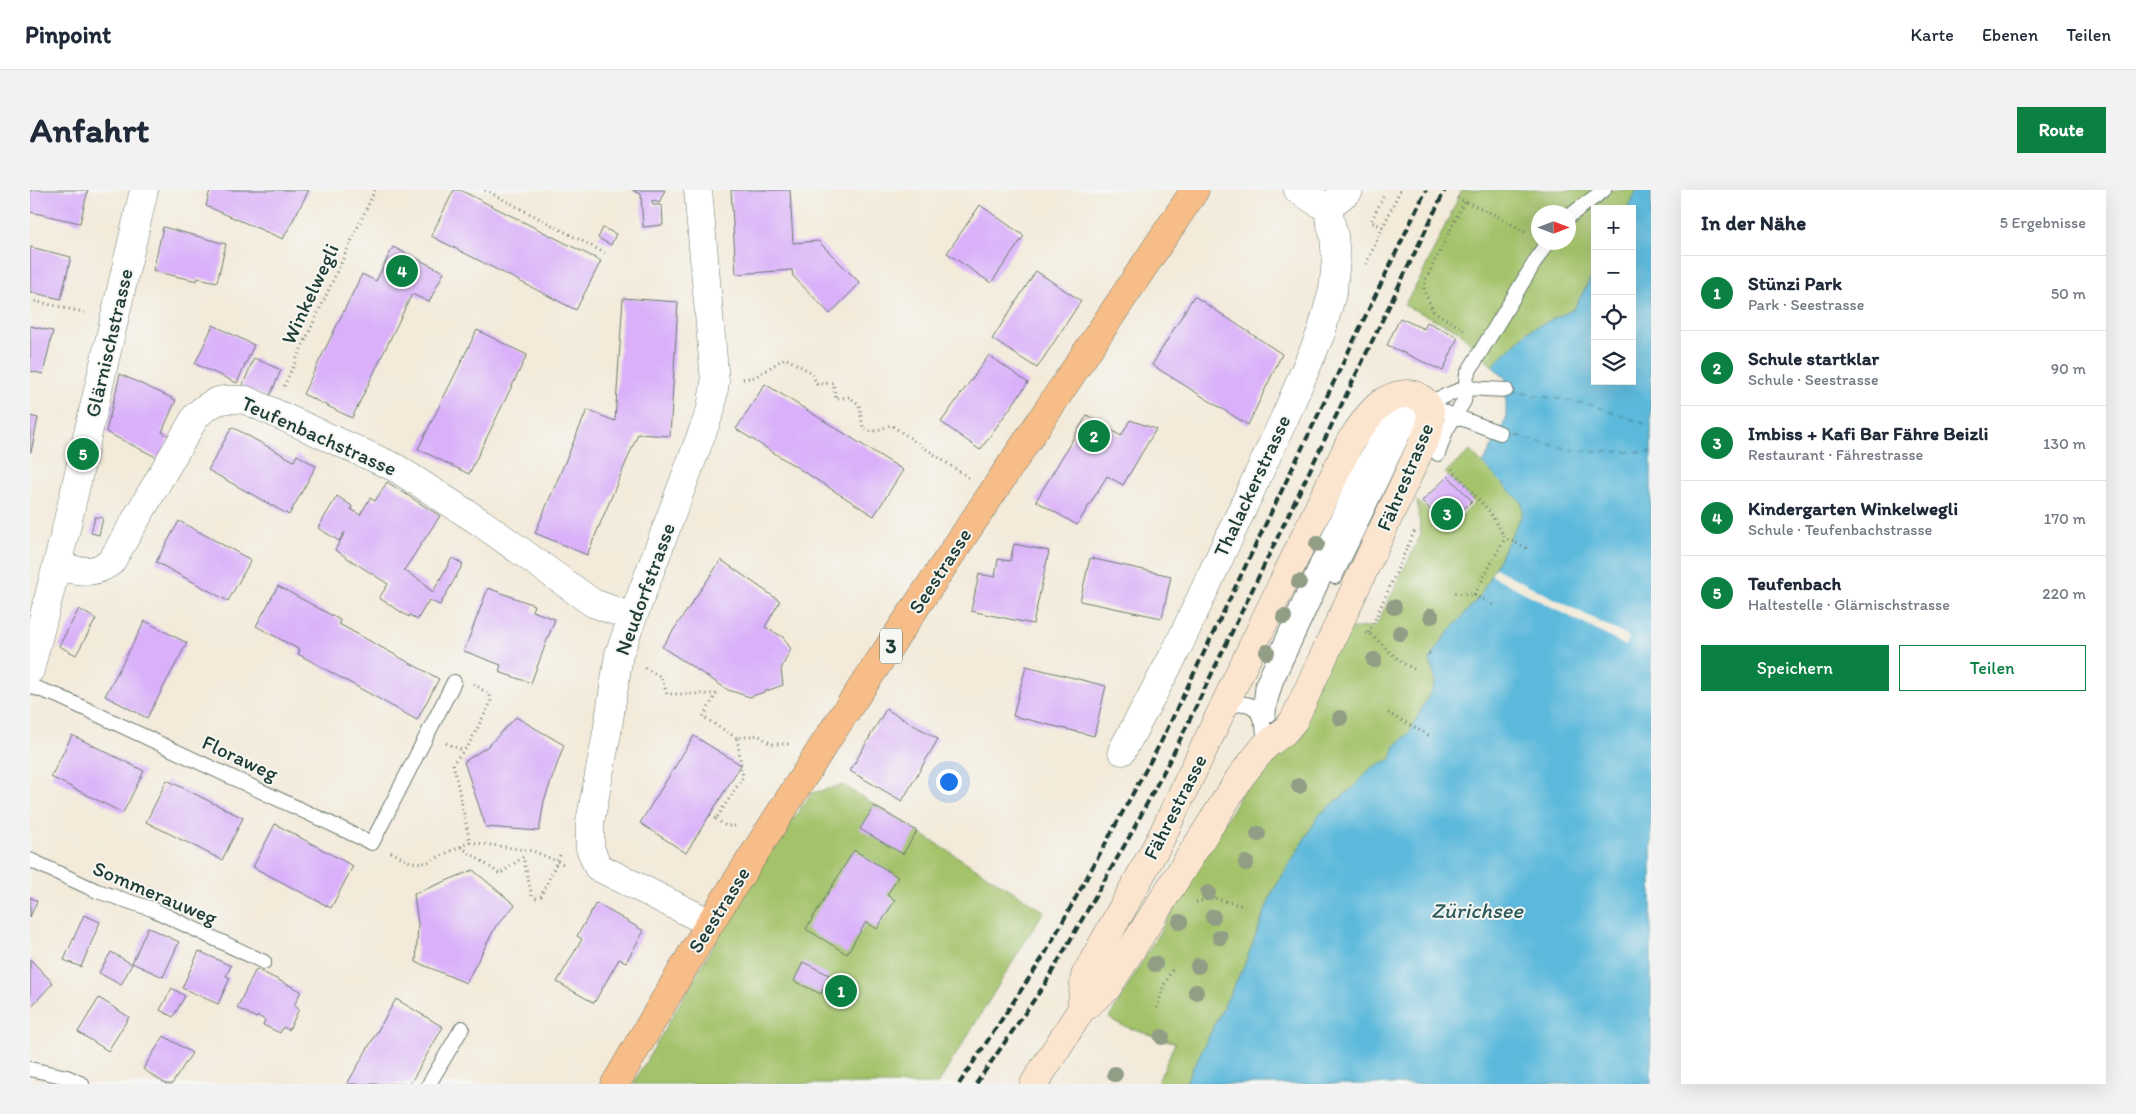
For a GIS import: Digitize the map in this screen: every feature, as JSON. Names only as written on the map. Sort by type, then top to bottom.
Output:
[{"type":"main road","name":"Seestrasse","points":[[615,1084],[710,923],[830,735],[1195,190]]},
{"type":"street","name":"Glärnischstrasse","points":[[30,670],[57,567],[144,190]]},
{"type":"street","name":"Neudorfstrasse","points":[[698,190],[715,382],[711,409],[619,654],[607,733],[590,822],[590,848],[598,866],[710,923]]},
{"type":"street","points":[[1298,190],[1327,208],[1349,190]]},
{"type":"street","name":"Thalackerstrasse","points":[[1122,751],[1176,651],[1281,425],[1321,333],[1333,290],[1336,259],[1334,236],[1327,208]]},
{"type":"street","name":"Fährestrasse","points":[[1034,1084],[1081,1010],[1107,988],[1241,776],[1265,746],[1286,731],[1301,706],[1428,432],[1432,416],[1428,405],[1414,396],[1397,395],[1391,398],[1370,414],[1350,442],[1160,840],[1085,976],[1081,1010]]},
{"type":"street","name":"Teufenbachstrasse","points":[[57,567],[87,571],[100,570],[111,562],[196,416],[210,403],[227,398],[246,400],[273,411],[396,468],[480,522],[593,603],[632,617]]},
{"type":"lane","points":[[1576,211],[1604,190]]},
{"type":"lane","points":[[1438,454],[1446,431],[1464,401],[1467,374],[1542,250]]},
{"type":"lane","points":[[1428,405],[1465,388],[1506,390]]},
{"type":"lane","points":[[1265,746],[1261,701],[1262,683],[1359,470],[1392,411],[1405,405],[1428,405],[1500,433]]},
{"type":"lane","name":"Floraweg","points":[[30,686],[84,708],[372,843],[454,682]]},
{"type":"lane","points":[[1223,710],[1242,703],[1252,706],[1258,711],[1265,746]]},
{"type":"lane","name":"Sommerauweg","points":[[30,860],[97,891],[152,910],[264,962]]},
{"type":"lane","points":[[429,1084],[462,1028]]},
{"type":"lane","points":[[30,1069],[67,1077],[82,1084]]},
{"type":"path","name":"Winkelwegli","points":[[273,411],[375,190]]},
{"type":"path","points":[[485,190],[605,253]]},
{"type":"path","points":[[1363,270],[1400,190]]},
{"type":"path","points":[[1383,227],[1372,222],[1384,195]]},
{"type":"path","points":[[1458,198],[1491,213],[1530,235]]},
{"type":"path","points":[[1464,202],[1426,281],[1424,290],[1433,311],[1458,325],[1484,344]]},
{"type":"path","points":[[30,300],[70,309]]},
{"type":"path","points":[[755,377],[785,358],[811,372],[817,384],[833,383],[836,399],[849,397],[859,404],[863,428],[872,432],[891,425],[972,480]]},
{"type":"path","points":[[1438,454],[1490,512],[1505,538],[1527,548]]},
{"type":"path","points":[[1474,595],[1505,538]]},
{"type":"path","points":[[1455,593],[1474,595],[1495,606]]},
{"type":"path","points":[[1369,633],[1400,662],[1414,669]]},
{"type":"path","points":[[1429,653],[1433,655]]},
{"type":"path","points":[[649,670],[661,677],[667,694],[716,694],[703,717],[736,738],[758,735],[771,744],[783,743]]},
{"type":"path","points":[[470,842],[453,763],[464,751],[492,702],[490,695],[473,683]]},
{"type":"path","points":[[1388,713],[1430,736]]},
{"type":"path","points":[[716,819],[743,777],[736,738]]},
{"type":"path","points":[[453,747],[464,751]]},
{"type":"path","points":[[710,816],[726,826],[746,826]]},
{"type":"path","points":[[398,856],[410,862],[426,863],[470,842],[533,851],[572,867]]},
{"type":"path","points":[[461,847],[500,874],[524,857]]},
{"type":"path","points":[[524,850],[532,896],[536,898],[541,896],[558,862],[562,847]]},
{"type":"path","points":[[1190,903],[1214,898],[1244,906]]},
{"type":"path","points":[[1158,1008],[1163,986],[1173,968]]},
{"type":"green space","points":[[1462,190],[1637,190],[1629,205],[1591,205],[1591,277],[1574,309],[1528,331],[1492,366],[1459,331],[1404,305],[1421,277]]},
{"type":"green space","points":[[1470,451],[1522,503],[1523,513],[1480,596],[1443,639],[1430,660],[1436,682],[1409,733],[1395,746],[1391,760],[1371,768],[1354,787],[1319,815],[1272,893],[1245,964],[1185,1084],[1157,1084],[1175,1043],[1121,1025],[1109,1018],[1251,777],[1288,745],[1342,630],[1376,626],[1421,534],[1417,501],[1448,528],[1475,503],[1445,473]]},
{"type":"green space","points":[[843,785],[1044,911],[938,1084],[633,1084],[761,863],[812,793]]},
{"type":"water","name":"Zürichsee","points":[[1637,190],[1651,190],[1651,1084],[1185,1084],[1245,964],[1272,893],[1319,815],[1354,787],[1371,768],[1391,759],[1395,746],[1409,733],[1436,682],[1430,660],[1443,639],[1480,596],[1523,513],[1522,503],[1483,464],[1506,419],[1506,379],[1492,366],[1528,331],[1574,309],[1591,277],[1591,385],[1636,385],[1636,205],[1629,205]]},
{"type":"pier","points":[[1495,568],[1629,637],[1626,646],[1491,575]]},
{"type":"building","points":[[30,190],[88,190],[80,223],[30,212]]},
{"type":"building","points":[[210,190],[309,190],[283,239],[206,206]]},
{"type":"building","points":[[454,190],[460,190],[601,261],[576,310],[431,236]]},
{"type":"building","points":[[632,190],[665,190],[659,203],[652,200],[653,205],[662,205],[663,225],[643,227],[641,194]]},
{"type":"building","points":[[731,190],[790,190],[793,243],[818,241],[860,283],[830,314],[793,276],[792,270],[736,274]]},
{"type":"building","points":[[980,205],[1024,236],[991,283],[947,253]]},
{"type":"building","points":[[163,227],[226,244],[217,282],[198,278],[197,281],[153,271]]},
{"type":"building","points":[[603,228],[616,234],[611,245],[598,238]]},
{"type":"building","points":[[30,247],[71,257],[61,299],[30,292]]},
{"type":"building","points":[[393,247],[444,272],[429,302],[412,294],[352,418],[303,394],[362,274],[376,281]]},
{"type":"building","points":[[1036,271],[1081,301],[1037,368],[992,339]]},
{"type":"building","points":[[1194,296],[1282,354],[1248,425],[1152,365]]},
{"type":"building","points":[[623,298],[678,302],[670,436],[638,434],[587,555],[535,533],[587,410],[615,421]]},
{"type":"building","points":[[1400,318],[1424,329],[1427,322],[1458,337],[1443,371],[1387,345]]},
{"type":"building","points":[[213,325],[254,345],[237,383],[195,364]]},
{"type":"building","points":[[30,326],[53,331],[43,374],[30,371]]},
{"type":"building","points":[[477,330],[527,355],[469,474],[418,449]]},
{"type":"building","points":[[989,355],[1028,383],[980,450],[941,422]]},
{"type":"building","points":[[254,358],[281,370],[269,398],[242,387]]},
{"type":"building","points":[[120,374],[176,400],[162,432],[170,436],[160,459],[106,432]]},
{"type":"building","points":[[765,384],[903,470],[874,516],[736,429]]},
{"type":"building","points":[[1087,415],[1121,436],[1130,420],[1156,429],[1123,485],[1107,476],[1077,525],[1036,501]]},
{"type":"building","points":[[30,416],[38,418],[31,452],[30,452]]},
{"type":"building","points":[[232,427],[294,461],[297,455],[316,466],[289,515],[208,470]]},
{"type":"building","points":[[1448,476],[1472,501],[1447,526],[1422,501]]},
{"type":"building","points":[[387,482],[440,516],[404,570],[427,585],[426,587],[433,592],[452,558],[463,564],[440,605],[429,600],[417,620],[379,598],[388,584],[335,550],[345,532],[339,541],[318,528],[337,496],[352,506],[351,509],[360,515],[370,498],[375,501]]},
{"type":"building","points":[[95,517],[103,518],[99,535],[91,533]]},
{"type":"building","points":[[179,521],[251,560],[228,601],[156,562]]},
{"type":"building","points":[[1014,544],[1049,551],[1033,624],[971,611],[979,574],[995,577],[998,559],[1010,561]]},
{"type":"building","points":[[1090,558],[1171,576],[1162,618],[1080,601]]},
{"type":"building","points":[[721,560],[780,601],[765,627],[783,637],[791,649],[781,669],[783,685],[750,697],[728,690],[662,647]]},
{"type":"building","points":[[278,586],[340,620],[339,624],[439,679],[417,720],[298,654],[300,650],[256,626]]},
{"type":"building","points":[[488,588],[534,605],[532,611],[555,619],[531,683],[499,672],[501,665],[464,651]]},
{"type":"building","points":[[79,609],[96,619],[76,655],[59,646]]},
{"type":"building","points":[[145,621],[187,643],[147,718],[105,696]]},
{"type":"building","points":[[1026,666],[1106,686],[1094,736],[1013,716]]},
{"type":"building","points":[[886,709],[938,739],[902,801],[850,771]]},
{"type":"building","points":[[516,717],[564,745],[544,801],[539,831],[486,827],[464,762],[488,746]]},
{"type":"building","points":[[72,735],[144,771],[123,813],[51,777]]},
{"type":"building","points":[[694,736],[741,765],[686,853],[640,823]]},
{"type":"building","points":[[167,780],[243,818],[222,860],[146,822]]},
{"type":"building","points":[[874,806],[917,831],[903,854],[860,829]]},
{"type":"building","points":[[275,824],[353,866],[331,908],[253,867]]},
{"type":"building","points":[[854,850],[898,877],[887,895],[895,900],[877,929],[866,922],[847,954],[806,929]]},
{"type":"building","points":[[473,870],[515,905],[496,926],[466,983],[416,962],[418,924],[414,894]]},
{"type":"building","points":[[30,897],[37,901],[30,917]]},
{"type":"building","points":[[596,903],[644,931],[626,962],[619,959],[594,1003],[557,982],[582,939],[577,936]]},
{"type":"building","points":[[84,915],[100,922],[81,967],[64,960]]},
{"type":"building","points":[[148,927],[179,942],[163,977],[132,963]]},
{"type":"building","points":[[199,951],[231,966],[226,976],[230,978],[218,1004],[182,988]]},
{"type":"building","points":[[111,952],[132,964],[121,985],[99,973]]},
{"type":"building","points":[[30,959],[53,983],[30,1008]]},
{"type":"building","points":[[803,962],[829,975],[821,994],[794,981]]},
{"type":"building","points":[[256,969],[301,991],[294,1006],[299,1009],[289,1030],[283,1027],[280,1033],[263,1025],[265,1020],[237,1008]]},
{"type":"building","points":[[172,988],[185,996],[173,1017],[160,1010]]},
{"type":"building","points":[[99,998],[129,1017],[108,1051],[78,1032]]},
{"type":"building","points":[[396,999],[443,1027],[410,1084],[347,1084]]},
{"type":"building","points":[[164,1036],[192,1053],[172,1084],[166,1084],[143,1069]]},
{"type":"ferry route","points":[[1512,391],[1588,404],[1651,426]]},
{"type":"ferry route","points":[[1506,434],[1577,451],[1651,452]]},
{"type":"railway","points":[[959,1084],[1045,954],[1161,742],[1426,190]]},
{"type":"railway","points":[[976,1084],[1045,984],[1131,834],[1175,750],[1445,190]]},
{"type":"place","name":"Kindergarten Winkelwegli","points":[[402,271]]},
{"type":"place","name":"Schule startklar","points":[[1094,436]]},
{"type":"place","name":"Teufenbach","points":[[83,454]]},
{"type":"place","name":"Imbiss + Kafi Bar Fähre Beizli","points":[[1447,514]]},
{"type":"place","name":"Stünzi Park","points":[[841,991]]}]
